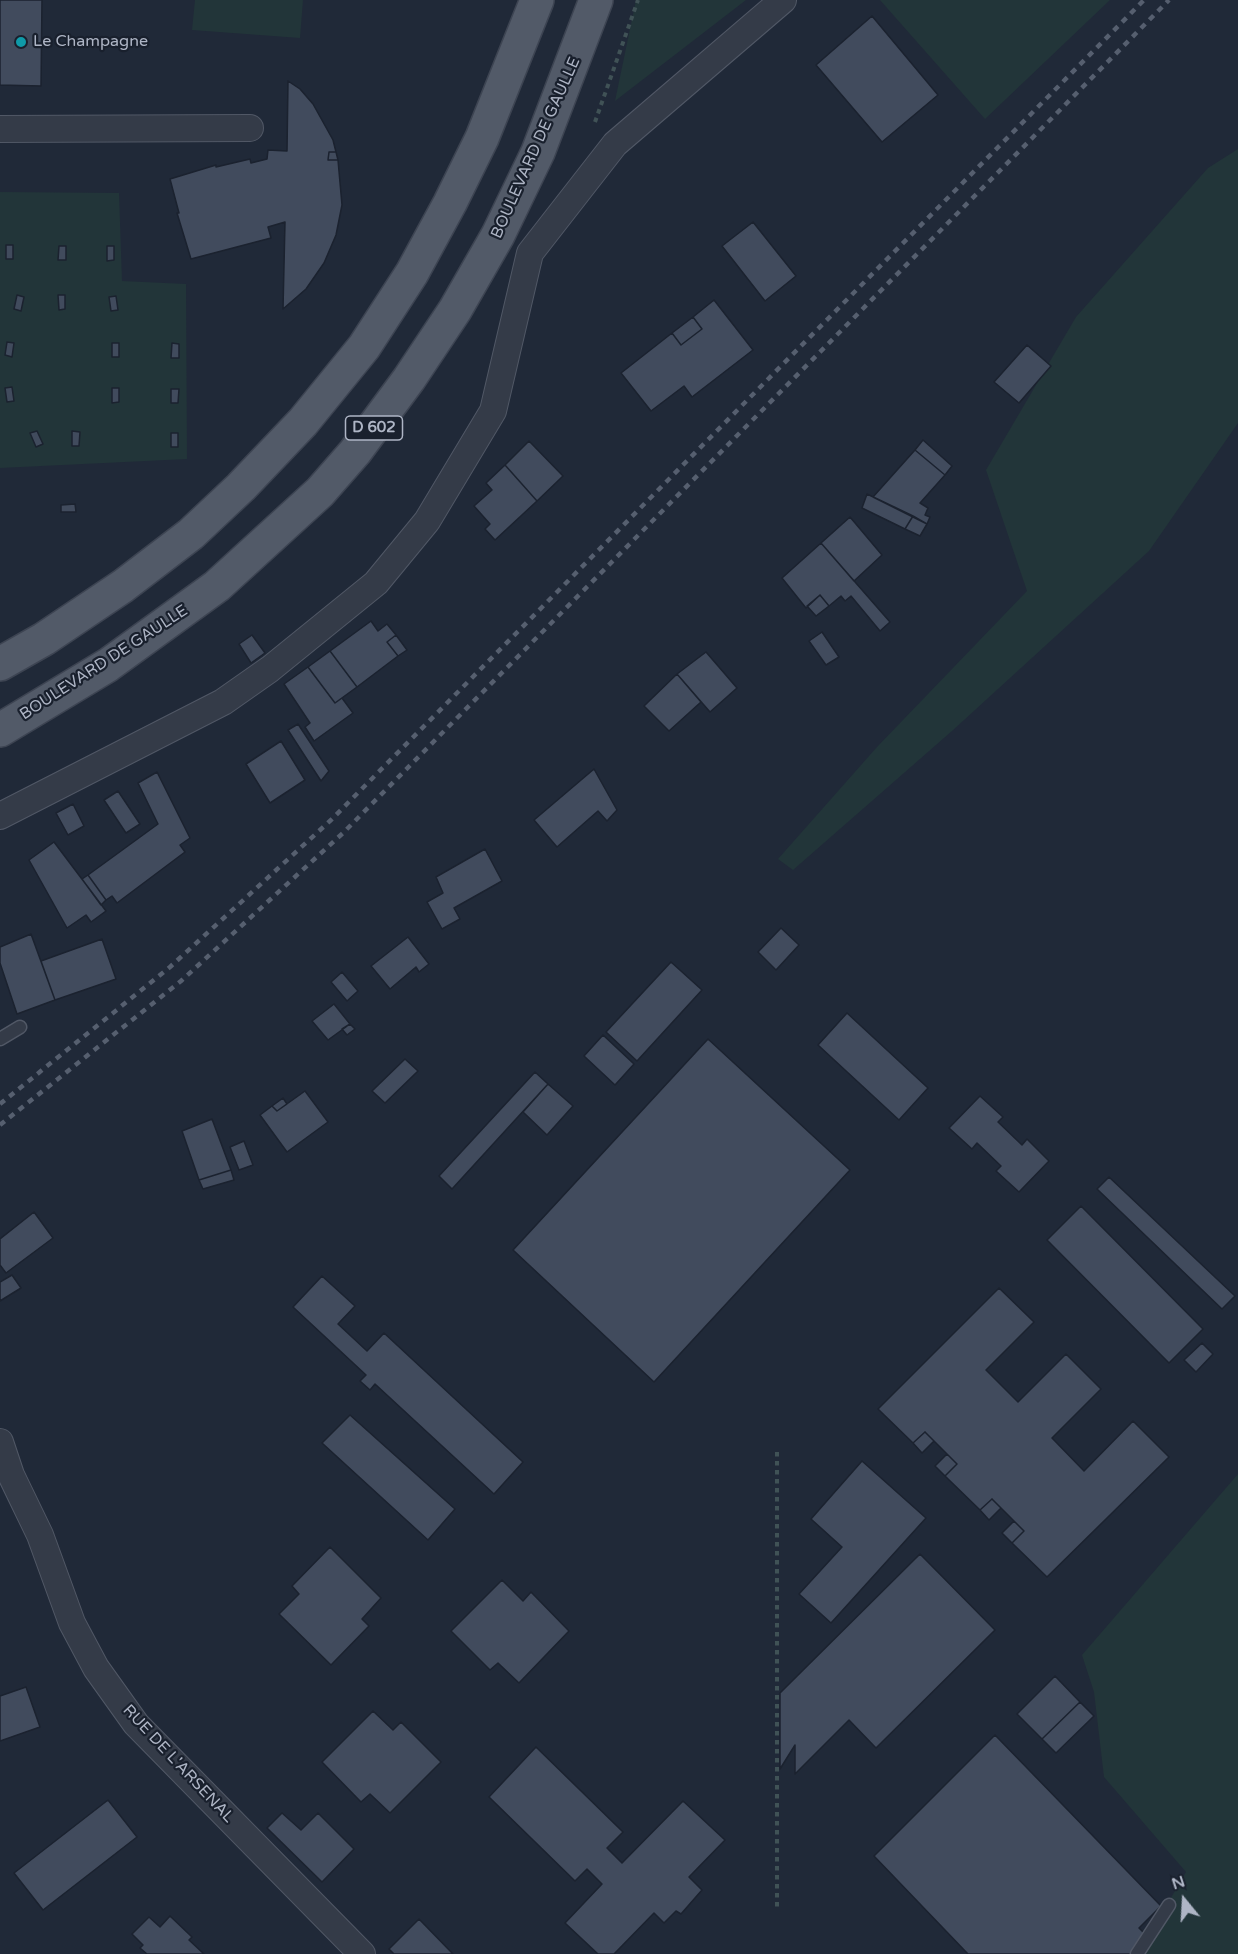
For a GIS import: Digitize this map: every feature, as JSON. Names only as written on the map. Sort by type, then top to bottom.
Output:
[{"type":"main road","points":[[0,664],[44,639],[123,586],[191,534],[242,488],[303,422],[364,346],[434,233],[482,138],[537,0]]},
{"type":"main road","name":"BOULEVARD DE GAULLE","points":[[0,730],[108,664],[217,586],[320,492],[382,419],[429,350],[498,235],[538,152],[596,0]]},
{"type":"street","points":[[0,816],[223,702],[270,669],[376,583],[427,520],[493,411],[530,254],[615,144],[783,0]]},
{"type":"street","points":[[0,129],[250,128]]},
{"type":"street","name":"RUE DE L'ARSENAL","points":[[0,1442],[11,1475],[40,1534],[72,1623],[96,1668],[136,1724],[362,1954]]},
{"type":"lane","points":[[0,1039],[20,1027]]},
{"type":"lane","points":[[1137,1954],[1169,1905]]},
{"type":"path","points":[[594,171],[595,117],[638,0]]},
{"type":"path","points":[[777,1452],[777,1907]]},
{"type":"green space","points":[[195,0],[303,0],[300,38],[192,30]]},
{"type":"green space","points":[[636,0],[746,0],[615,101]]},
{"type":"green space","points":[[880,0],[1110,0],[985,119]]},
{"type":"green space","points":[[1238,149],[1238,423],[1149,551],[952,731],[793,870],[778,859],[877,747],[1027,591],[986,470],[1076,317],[1208,168]]},
{"type":"green space","points":[[0,192],[119,193],[122,281],[186,284],[187,459],[0,468]]},
{"type":"green space","points":[[1238,1474],[1238,1954],[1138,1954],[1186,1872],[1104,1777],[1094,1692],[1082,1655]]},
{"type":"building","name":"Le Champagne","points":[[0,0],[42,0],[41,86],[0,85]]},
{"type":"building","points":[[872,16],[938,95],[882,142],[816,65]]},
{"type":"building","points":[[288,81],[300,89],[313,104],[333,140],[336,152],[329,152],[328,160],[338,160],[342,205],[336,235],[324,263],[306,289],[283,309],[285,222],[268,227],[271,238],[191,259],[177,213],[179,213],[170,179],[216,165],[216,167],[250,159],[251,163],[267,159],[268,150],[287,151]]},
{"type":"building","points":[[329,152],[336,152],[338,160],[328,160]]},
{"type":"building","points":[[753,222],[796,276],[765,301],[722,246]]},
{"type":"building","points":[[6,245],[13,245],[13,259],[6,259]]},
{"type":"building","points":[[59,246],[66,246],[66,260],[58,260]]},
{"type":"building","points":[[107,246],[114,246],[114,260],[107,261]]},
{"type":"building","points":[[17,295],[24,297],[21,311],[14,309]]},
{"type":"building","points":[[58,295],[65,295],[65,309],[59,310]]},
{"type":"building","points":[[116,296],[118,310],[111,311],[109,297]]},
{"type":"building","points":[[714,300],[753,350],[692,397],[684,386],[651,411],[621,373],[672,333],[681,345],[702,329],[693,317]]},
{"type":"building","points":[[693,317],[702,329],[681,345],[672,333]]},
{"type":"building","points":[[7,342],[14,343],[12,357],[5,355]]},
{"type":"building","points":[[112,343],[119,343],[119,357],[112,357]]},
{"type":"building","points":[[172,343],[179,344],[179,358],[171,358]]},
{"type":"building","points":[[1027,345],[1051,366],[1019,403],[994,382]]},
{"type":"building","points":[[12,387],[14,401],[7,402],[5,388]]},
{"type":"building","points":[[112,388],[119,388],[119,402],[112,403]]},
{"type":"building","points":[[171,389],[179,389],[178,403],[171,403]]},
{"type":"building","points":[[37,431],[43,444],[36,447],[30,433]]},
{"type":"building","points":[[72,431],[80,432],[79,446],[72,446]]},
{"type":"building","points":[[171,433],[178,433],[178,447],[171,447]]},
{"type":"building","points":[[923,440],[952,466],[945,475],[915,450]]},
{"type":"building","points":[[529,441],[563,476],[537,501],[505,465]]},
{"type":"building","points":[[915,450],[945,475],[920,503],[928,508],[925,515],[930,517],[927,524],[873,497]]},
{"type":"building","points":[[505,465],[537,501],[495,540],[485,529],[490,524],[474,506],[492,490],[486,483]]},
{"type":"building","points":[[867,494],[913,516],[905,529],[862,508]]},
{"type":"building","points":[[75,504],[76,512],[61,512],[61,505]]},
{"type":"building","points":[[913,516],[927,524],[920,536],[905,529]]},
{"type":"building","points":[[850,517],[882,555],[854,581],[821,543]]},
{"type":"building","points":[[821,543],[890,622],[880,631],[851,596],[845,601],[841,596],[829,606],[820,595],[806,608],[782,578]]},
{"type":"building","points":[[820,595],[829,606],[816,616],[807,606]]},
{"type":"building","points":[[371,621],[378,631],[387,624],[396,635],[387,642],[398,656],[357,687],[330,651]]},
{"type":"building","points":[[822,632],[839,657],[826,665],[809,641]]},
{"type":"building","points":[[252,635],[265,653],[251,663],[239,644]]},
{"type":"building","points":[[396,635],[407,650],[398,656],[387,642]]},
{"type":"building","points":[[330,651],[357,687],[335,703],[308,667]]},
{"type":"building","points":[[706,652],[737,688],[710,712],[677,674]]},
{"type":"building","points":[[308,667],[335,703],[342,698],[353,713],[314,741],[305,727],[310,723],[284,684]]},
{"type":"building","points":[[677,674],[701,702],[669,731],[644,706]]},
{"type":"building","points":[[298,724],[329,771],[321,781],[288,730]]},
{"type":"building","points":[[281,741],[305,780],[270,803],[246,764]]},
{"type":"building","points":[[594,769],[617,810],[607,821],[598,811],[557,847],[534,820]]},
{"type":"building","points":[[157,772],[190,838],[180,845],[185,852],[117,903],[112,896],[106,900],[88,875],[158,824],[138,783]]},
{"type":"building","points":[[118,791],[140,824],[126,833],[104,800]]},
{"type":"building","points":[[73,804],[84,826],[68,835],[56,813]]},
{"type":"building","points":[[54,842],[106,911],[91,922],[86,915],[67,928],[29,860]]},
{"type":"building","points":[[485,849],[502,881],[454,908],[460,919],[442,929],[427,902],[443,893],[436,877]]},
{"type":"building","points":[[88,875],[106,900],[101,905],[82,879]]},
{"type":"building","points":[[781,928],[799,945],[776,970],[758,952]]},
{"type":"building","points":[[31,934],[55,1000],[17,1014],[0,963],[0,947]]},
{"type":"building","points":[[408,937],[429,964],[419,972],[416,967],[390,989],[371,966]]},
{"type":"building","points":[[102,939],[116,979],[55,1000],[41,961]]},
{"type":"building","points":[[671,962],[702,990],[637,1061],[606,1032]]},
{"type":"building","points":[[342,972],[358,991],[347,1001],[331,982]]},
{"type":"building","points":[[334,1004],[350,1024],[328,1040],[312,1021]]},
{"type":"building","points":[[847,1013],[928,1088],[899,1120],[818,1045]]},
{"type":"building","points":[[350,1024],[355,1029],[347,1035],[342,1029]]},
{"type":"building","points":[[603,1035],[634,1064],[615,1085],[584,1056]]},
{"type":"building","points":[[708,1039],[850,1170],[654,1382],[513,1250]]},
{"type":"building","points":[[405,1059],[418,1071],[385,1103],[372,1091]]},
{"type":"building","points":[[535,1072],[548,1084],[452,1189],[439,1176]]},
{"type":"building","points":[[548,1084],[573,1106],[547,1135],[523,1112]]},
{"type":"building","points":[[305,1091],[328,1122],[287,1152],[260,1115],[272,1106],[277,1111]]},
{"type":"building","points":[[980,1096],[1003,1117],[998,1122],[1022,1145],[1027,1139],[1049,1161],[1019,1192],[996,1171],[1001,1166],[977,1143],[972,1149],[949,1128]]},
{"type":"building","points":[[283,1098],[287,1104],[277,1111],[272,1106]]},
{"type":"building","points":[[212,1119],[231,1170],[199,1180],[182,1131]]},
{"type":"building","points":[[244,1141],[253,1165],[239,1170],[230,1147]]},
{"type":"building","points":[[231,1170],[234,1180],[203,1189],[199,1180]]},
{"type":"building","points":[[1109,1177],[1235,1296],[1222,1309],[1097,1189]]},
{"type":"building","points":[[1081,1206],[1203,1329],[1169,1363],[1047,1240]]},
{"type":"building","points":[[34,1212],[53,1238],[6,1273],[0,1265],[0,1239]]},
{"type":"building","points":[[12,1275],[21,1288],[0,1301],[0,1282]]},
{"type":"building","points":[[322,1276],[355,1306],[338,1324],[367,1351],[384,1333],[523,1462],[494,1494],[375,1384],[370,1390],[360,1381],[366,1375],[293,1307]]},
{"type":"building","points":[[999,1288],[1034,1322],[986,1370],[1018,1402],[1066,1354],[1101,1389],[1052,1438],[1084,1471],[1133,1421],[1169,1457],[1047,1577],[1012,1543],[1024,1531],[992,1499],[980,1510],[945,1476],[957,1464],[925,1432],[913,1443],[878,1409]]},
{"type":"building","points":[[1202,1343],[1213,1354],[1196,1372],[1184,1360]]},
{"type":"building","points":[[350,1415],[455,1509],[428,1540],[322,1443]]},
{"type":"building","points":[[925,1432],[934,1441],[922,1453],[913,1443]]},
{"type":"building","points":[[947,1454],[957,1464],[945,1476],[935,1466]]},
{"type":"building","points":[[862,1461],[926,1518],[831,1623],[799,1594],[842,1547],[811,1519]]},
{"type":"building","points":[[992,1499],[1001,1508],[989,1520],[980,1510]]},
{"type":"building","points":[[1014,1521],[1024,1531],[1012,1543],[1002,1533]]},
{"type":"building","points":[[330,1547],[381,1598],[362,1619],[369,1626],[331,1665],[279,1614],[299,1594],[292,1586]]},
{"type":"building","points":[[920,1554],[995,1630],[876,1748],[849,1720],[795,1774],[795,1745],[780,1769],[780,1693]]},
{"type":"building","points":[[502,1580],[523,1601],[531,1592],[569,1631],[519,1683],[498,1663],[490,1670],[451,1631]]},
{"type":"building","points":[[1055,1676],[1080,1702],[1042,1739],[1017,1714]]},
{"type":"building","points":[[26,1687],[40,1727],[0,1741],[0,1696]]},
{"type":"building","points":[[1080,1702],[1094,1716],[1056,1753],[1042,1739]]},
{"type":"building","points":[[373,1711],[393,1730],[401,1722],[441,1762],[390,1813],[370,1794],[361,1802],[322,1762]]},
{"type":"building","points":[[995,1735],[1161,1906],[1139,1928],[1147,1936],[1134,1954],[968,1954],[874,1856]]},
{"type":"building","points":[[536,1747],[623,1832],[607,1848],[622,1863],[683,1801],[725,1840],[689,1877],[702,1890],[681,1914],[676,1911],[664,1923],[654,1913],[614,1954],[598,1954],[565,1923],[602,1884],[587,1869],[575,1881],[489,1797]]},
{"type":"building","points":[[108,1800],[137,1837],[43,1910],[14,1873]]},
{"type":"building","points":[[282,1813],[301,1830],[318,1813],[354,1849],[322,1882],[267,1828]]},
{"type":"building","points":[[170,1916],[192,1937],[189,1940],[204,1954],[147,1954],[140,1948],[143,1945],[132,1934],[149,1917],[160,1927]]},
{"type":"building","points":[[419,1919],[453,1954],[394,1954],[389,1949]]},
{"type":"railway","points":[[0,1104],[170,967],[331,820],[1144,0]]},
{"type":"railway","points":[[0,1125],[181,981],[343,833],[1169,0]]},
{"type":"place","name":"Le Champagne","points":[[21,42]]}]
